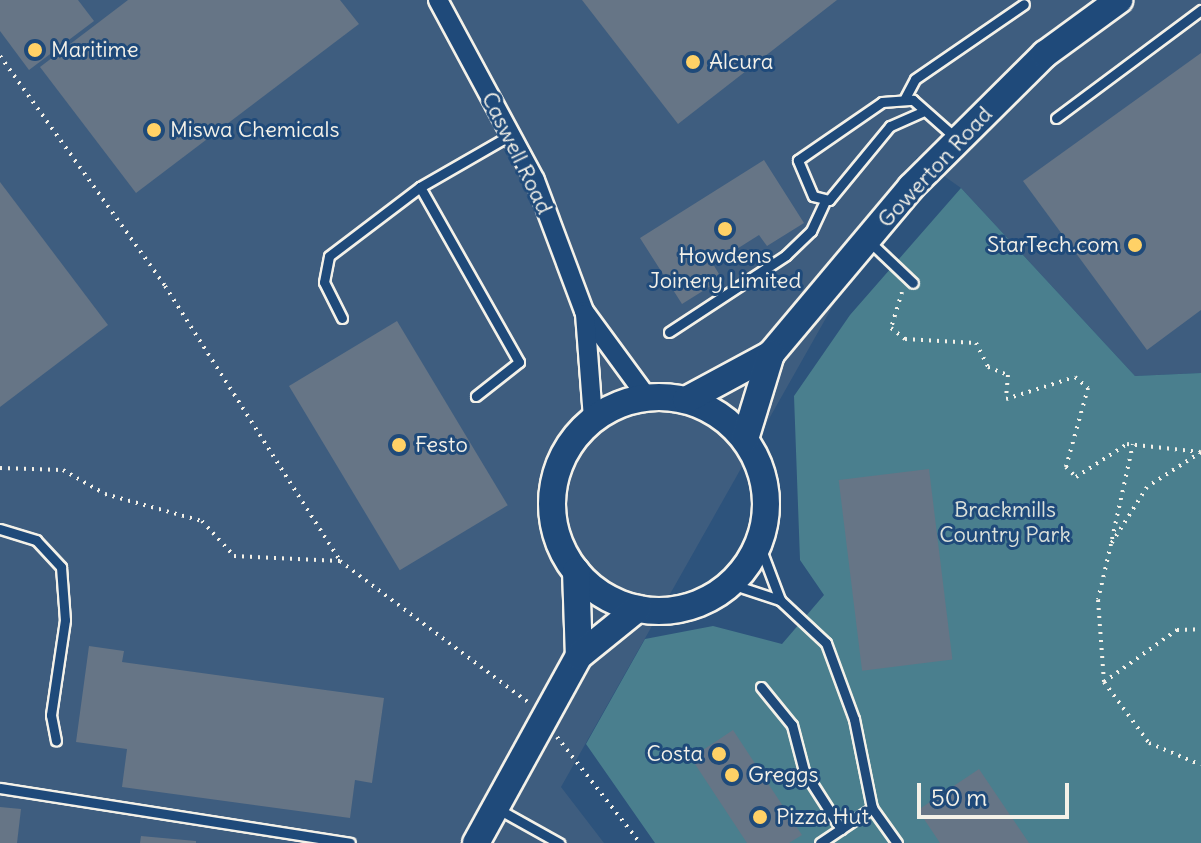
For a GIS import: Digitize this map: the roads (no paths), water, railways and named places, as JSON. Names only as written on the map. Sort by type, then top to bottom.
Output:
[{"type":"street","name":"Caswell Road","points":[[438,0],[512,134],[584,311],[647,397]]},
{"type":"street","name":"Gowerton Road","points":[[686,400],[771,354],[867,240],[959,140],[1045,54],[1119,0]]},
{"type":"street","name":"Caswell Road","points":[[584,311],[593,419]]},
{"type":"street","name":"Gowerton Road","points":[[745,439],[771,354]]},
{"type":"street","points":[[647,397],[686,400],[719,414],[745,439],[762,472],[767,508],[759,544],[731,584],[671,611],[637,609],[603,595],[576,571],[559,542],[556,475],[593,419],[647,397]]},
{"type":"street","points":[[576,571],[579,656]]},
{"type":"street","points":[[476,843],[500,810],[579,656],[637,609]]},
{"type":"lane","points":[[905,98],[915,79],[1024,4]]},
{"type":"lane","points":[[1056,118],[1201,10]]},
{"type":"lane","points":[[825,201],[802,180],[798,160],[882,102],[905,98],[959,140]]},
{"type":"lane","points":[[669,332],[786,255],[811,231],[825,201],[890,126],[922,112]]},
{"type":"lane","points":[[342,318],[324,282],[329,256],[420,187],[512,134]]},
{"type":"lane","points":[[420,187],[519,362],[476,396]]},
{"type":"lane","points":[[867,240],[911,281]]},
{"type":"lane","points":[[0,529],[36,540],[61,567],[65,620],[51,715],[56,741]]},
{"type":"lane","points":[[759,544],[780,600]]},
{"type":"lane","points":[[731,584],[780,600],[826,643],[854,719],[872,808],[897,843]]},
{"type":"lane","points":[[761,687],[792,725],[804,771],[841,829]]},
{"type":"lane","points":[[0,788],[350,843]]},
{"type":"lane","points":[[820,843],[872,808]]},
{"type":"lane","points":[[500,810],[559,843]]},
{"type":"place","name":"Maritime","points":[[35,50]]},
{"type":"place","name":"Alcura","points":[[693,62]]},
{"type":"place","name":"Miswa Chemicals","points":[[154,130]]},
{"type":"place","name":"Howdens Joinery Limited","points":[[725,229]]},
{"type":"place","name":"StarTech.com","points":[[1135,245]]},
{"type":"place","name":"Festo","points":[[399,445]]},
{"type":"place","name":"Costa","points":[[719,754]]},
{"type":"place","name":"Greggs","points":[[732,775]]},
{"type":"place","name":"Pizza Hut","points":[[760,817]]},
{"type":"park label","name":"Brackmills Country Park","points":[[1005,522]]}]
